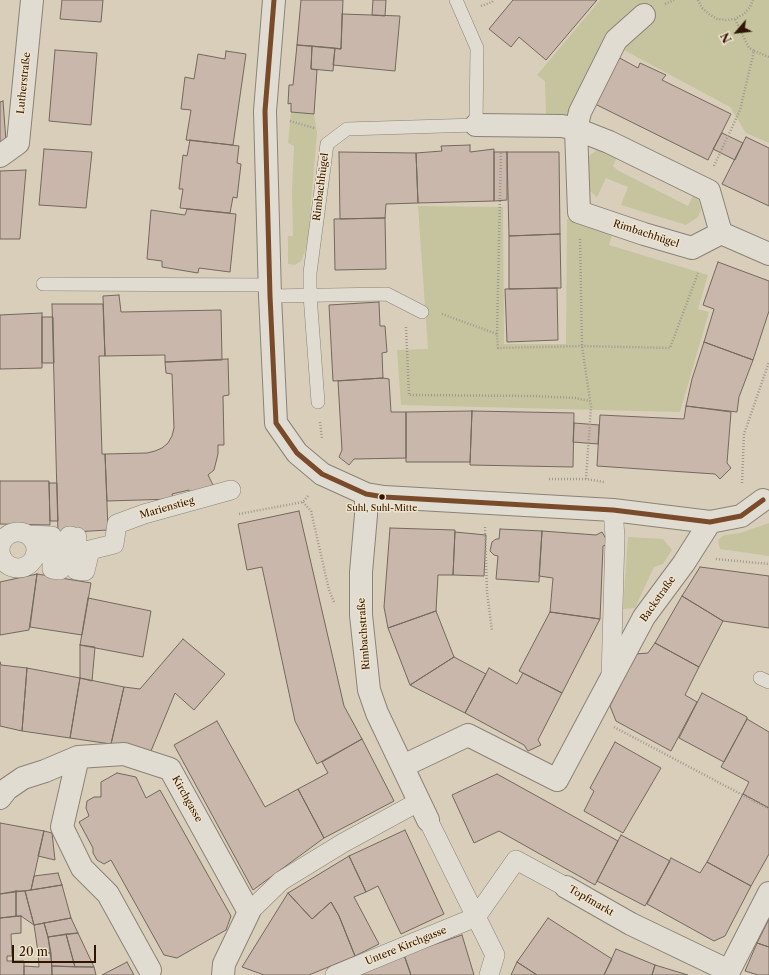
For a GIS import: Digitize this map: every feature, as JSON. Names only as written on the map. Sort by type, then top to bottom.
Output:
[{"type":"street","name":"Lutherstraße","points":[[0,156],[18,143],[32,0]]},
{"type":"street","points":[[274,0],[266,107],[270,290],[276,423],[297,453],[322,474],[366,494],[384,498],[613,510],[710,522],[741,516],[767,494]]},
{"type":"street","points":[[579,212],[576,129],[580,112],[616,40],[644,15]]},
{"type":"street","points":[[476,125],[562,126],[576,129],[609,142],[710,191],[715,236],[769,254]]},
{"type":"street","name":"Rimbachhügel","points":[[579,212],[644,234],[692,248],[715,236]]},
{"type":"street","name":"Marienstieg","points":[[107,538],[117,524],[144,514],[231,490]]},
{"type":"street","name":"Rimbachstraße","points":[[366,494],[366,514],[361,572],[361,615],[369,690],[377,713],[495,955],[489,975]]},
{"type":"street","name":"Backstraße","points":[[611,678],[614,537],[613,510]]},
{"type":"street","name":"Backstraße","points":[[403,766],[468,735],[557,780],[644,617],[684,563],[710,522]]},
{"type":"street","points":[[28,535],[32,539],[36,550],[32,561],[28,565],[17,568],[6,563],[2,558],[1,546],[11,533],[52,536],[52,569],[60,570],[73,536]]},
{"type":"street","points":[[73,536],[107,538],[114,544],[90,550],[85,570],[76,570],[73,536]]},
{"type":"street","name":"Kirchgasse","points":[[0,798],[7,790],[23,778],[45,771],[78,757],[124,754],[170,769],[249,912]]},
{"type":"street","points":[[78,757],[62,827],[82,868],[108,894],[150,970]]},
{"type":"street","points":[[223,975],[224,964],[249,912],[281,881],[349,840],[424,811]]},
{"type":"street","name":"Topfmarkt","points":[[476,917],[516,860],[631,924],[728,973]]},
{"type":"street","points":[[728,973],[769,892]]},
{"type":"street","name":"Untere Kirchgasse","points":[[335,975],[476,917]]},
{"type":"lane","points":[[347,129],[476,125],[477,48],[456,0]]},
{"type":"lane","name":"Rimbachhügel","points":[[318,402],[310,295],[310,273],[326,144],[347,129]]},
{"type":"lane","points":[[43,284],[270,290],[310,295],[387,294],[422,312]]},
{"type":"path","points":[[698,0],[702,8],[708,14],[717,19],[726,20],[735,19],[744,14],[750,7],[753,0]]},
{"type":"path","points":[[735,19],[749,48],[769,57]]},
{"type":"path","points":[[704,188],[740,110],[754,51]]},
{"type":"path","points":[[266,107],[285,117],[291,122],[315,128],[347,129]]},
{"type":"path","points":[[502,126],[497,334],[498,348],[582,346],[670,348],[715,236]]},
{"type":"path","points":[[579,212],[582,346],[591,407],[586,480]]},
{"type":"path","points":[[436,312],[497,334]]},
{"type":"path","points":[[408,356],[409,395],[534,396],[575,398],[590,401]]},
{"type":"path","points":[[742,488],[744,434],[769,362]]},
{"type":"path","points":[[318,402],[322,443]]},
{"type":"path","points":[[547,478],[606,482]]},
{"type":"path","points":[[238,514],[303,502],[311,512]]},
{"type":"path","points":[[484,503],[487,592],[492,631]]},
{"type":"path","points":[[592,715],[769,809]]},
{"type":"green space","points":[[600,0],[769,0],[769,143],[746,133],[730,107],[607,41],[567,117],[546,116],[545,81],[537,75]]},
{"type":"green space","points":[[291,112],[314,114],[317,133],[308,238],[301,261],[295,265],[288,264],[288,236],[293,236],[292,191],[294,146],[288,143]]},
{"type":"green space","points":[[599,148],[620,150],[613,166],[617,170],[688,206],[696,190],[701,210],[698,217],[686,225],[621,205],[628,187],[606,178],[597,197],[590,191],[585,183],[582,167],[589,156]]},
{"type":"green space","points":[[418,206],[503,207],[504,344],[566,344],[567,219],[614,228],[609,245],[708,275],[698,309],[709,312],[680,412],[401,405],[397,350],[428,349]]},
{"type":"green space","points":[[769,523],[769,556],[720,549],[718,540],[724,535],[740,533]]},
{"type":"green space","points":[[628,537],[663,539],[672,550],[663,564],[654,567],[635,608],[623,609]]},
{"type":"building","points":[[62,0],[103,0],[101,22],[60,19]]},
{"type":"building","points":[[301,0],[343,0],[341,49],[297,45]]},
{"type":"building","points":[[373,0],[386,0],[385,16],[372,15]]},
{"type":"building","points":[[513,0],[597,0],[546,60],[519,37],[511,47],[489,29]]},
{"type":"building","points":[[342,14],[400,16],[395,71],[333,65],[335,48],[341,49]]},
{"type":"building","points":[[297,45],[312,46],[311,69],[317,70],[314,114],[291,112],[291,103],[288,104],[289,85],[293,85]]},
{"type":"building","points":[[312,46],[335,48],[333,71],[311,69]]},
{"type":"building","points":[[55,50],[97,53],[91,125],[49,121]]},
{"type":"building","points":[[226,51],[246,54],[233,145],[186,140],[191,110],[181,109],[185,77],[194,79],[198,54],[225,59]]},
{"type":"building","points":[[616,56],[638,68],[640,63],[666,75],[662,80],[731,114],[708,160],[593,103]]},
{"type":"building","points":[[3,101],[6,142],[0,142],[0,102]]},
{"type":"building","points":[[722,133],[743,143],[735,160],[713,149]]},
{"type":"building","points":[[746,137],[769,148],[769,206],[722,184]]},
{"type":"building","points":[[190,140],[239,146],[237,163],[241,164],[237,198],[233,197],[230,213],[180,208],[183,189],[179,189],[183,155],[187,156]]},
{"type":"building","points":[[470,145],[470,152],[494,149],[494,201],[418,203],[416,153],[442,151],[441,146]]},
{"type":"building","points":[[44,149],[92,152],[86,208],[39,205]]},
{"type":"building","points":[[339,152],[416,153],[418,203],[386,204],[385,218],[340,219]]},
{"type":"building","points":[[494,152],[507,152],[507,200],[494,201]]},
{"type":"building","points":[[507,152],[559,152],[560,234],[509,236]]},
{"type":"building","points":[[26,170],[20,239],[0,239],[0,171]]},
{"type":"building","points":[[187,209],[236,214],[230,272],[199,268],[198,273],[162,267],[162,261],[147,259],[151,210],[185,215]]},
{"type":"building","points":[[385,218],[386,269],[335,270],[334,219]]},
{"type":"building","points":[[560,234],[561,288],[509,289],[509,236]]},
{"type":"building","points":[[718,262],[769,281],[769,311],[753,360],[704,342],[714,309],[703,305]]},
{"type":"building","points":[[557,288],[558,340],[507,342],[505,289]]},
{"type":"building","points":[[119,295],[121,312],[221,310],[222,360],[165,362],[165,355],[105,356],[103,296]]},
{"type":"building","points":[[379,302],[380,326],[385,326],[387,352],[382,353],[383,378],[333,381],[329,305]]},
{"type":"building","points":[[52,304],[103,304],[105,356],[99,356],[102,454],[105,454],[108,530],[58,533]]},
{"type":"building","points":[[42,313],[42,368],[0,369],[0,315]]},
{"type":"building","points":[[42,317],[53,317],[54,363],[42,363]]},
{"type":"building","points":[[704,342],[753,360],[739,397],[737,412],[686,406],[692,379]]},
{"type":"building","points":[[228,359],[229,395],[223,396],[224,445],[218,445],[218,454],[214,470],[208,475],[213,485],[191,495],[189,490],[172,494],[173,499],[107,501],[105,454],[147,453],[155,451],[168,443],[172,436],[174,428],[172,374],[166,373],[165,362]]},
{"type":"building","points":[[383,378],[389,379],[391,412],[406,412],[406,458],[354,459],[349,465],[339,457],[342,450],[338,381]]},
{"type":"building","points":[[686,406],[731,412],[727,463],[731,468],[720,479],[715,474],[597,466],[600,415],[684,419]]},
{"type":"building","points":[[472,411],[470,462],[406,462],[406,412]]},
{"type":"building","points":[[472,411],[574,413],[573,467],[470,465]]},
{"type":"building","points":[[574,423],[599,425],[598,444],[573,442]]},
{"type":"building","points":[[0,481],[49,481],[50,525],[0,524]]},
{"type":"building","points":[[49,483],[57,483],[58,521],[50,521]]},
{"type":"building","points":[[299,511],[344,706],[362,739],[317,764],[295,721],[262,567],[247,570],[238,524]]},
{"type":"building","points":[[390,528],[455,530],[453,575],[438,575],[436,611],[388,628],[384,607]]},
{"type":"building","points":[[500,529],[542,531],[539,582],[496,579],[498,556],[494,555],[490,551],[492,542],[499,539]]},
{"type":"building","points":[[542,531],[596,535],[602,532],[609,544],[603,546],[600,619],[550,612],[553,578],[539,576]]},
{"type":"building","points":[[455,532],[486,535],[484,576],[453,575]]},
{"type":"building","points":[[700,567],[769,576],[769,628],[723,621],[682,596]]},
{"type":"building","points":[[37,574],[91,583],[82,635],[30,627]]},
{"type":"building","points":[[37,574],[29,630],[0,635],[0,582]]},
{"type":"building","points":[[682,596],[723,621],[699,667],[655,643]]},
{"type":"building","points":[[88,598],[151,611],[143,657],[80,645]]},
{"type":"building","points":[[436,611],[454,657],[410,685],[388,628]]},
{"type":"building","points":[[550,612],[600,619],[562,693],[519,671]]},
{"type":"building","points":[[183,639],[225,674],[194,710],[175,693],[151,751],[111,744],[124,687],[140,689]]},
{"type":"building","points":[[655,643],[699,667],[685,695],[697,702],[671,751],[616,721],[610,706],[636,654],[648,653]]},
{"type":"building","points":[[80,645],[95,647],[92,681],[80,678]]},
{"type":"building","points":[[454,657],[486,674],[465,713],[410,685]]},
{"type":"building","points":[[0,662],[1,665],[27,668],[22,731],[0,726]]},
{"type":"building","points":[[27,668],[80,678],[70,738],[22,731]]},
{"type":"building","points":[[489,668],[517,684],[523,673],[562,693],[538,740],[541,745],[528,751],[524,745],[465,713]]},
{"type":"building","points":[[80,678],[124,687],[111,744],[70,738]]},
{"type":"building","points":[[702,693],[747,717],[724,762],[679,738]]},
{"type":"building","points":[[747,719],[769,732],[769,808],[743,794],[749,782],[721,767]]},
{"type":"building","points":[[217,721],[265,807],[298,789],[324,838],[253,890],[174,745]]},
{"type":"building","points":[[362,739],[394,801],[324,838],[298,789],[328,773],[322,762]]},
{"type":"building","points":[[615,742],[661,768],[623,833],[584,811],[594,791],[590,788]]},
{"type":"building","points":[[117,773],[136,777],[146,798],[160,790],[231,916],[226,930],[177,958],[164,955],[111,860],[104,864],[97,860],[93,853],[93,848],[79,822],[89,816],[86,808],[87,801],[94,797],[101,797],[101,782]]},
{"type":"building","points":[[497,774],[618,841],[595,885],[499,831],[474,843],[452,795]]},
{"type":"building","points":[[743,794],[769,808],[769,854],[751,886],[707,862]]},
{"type":"building","points":[[0,823],[44,831],[31,890],[0,894]]},
{"type":"building","points":[[405,830],[444,914],[401,934],[378,886],[366,892],[349,856]]},
{"type":"building","points":[[44,831],[52,833],[55,860],[38,856]]},
{"type":"building","points":[[621,835],[670,861],[645,906],[597,881]]},
{"type":"building","points":[[349,856],[366,892],[354,897],[379,944],[355,956],[339,916],[331,902],[312,919],[288,893]]},
{"type":"building","points":[[671,858],[700,873],[707,862],[751,886],[725,936],[714,941],[647,904]]},
{"type":"building","points":[[58,873],[62,885],[31,890],[34,876]]},
{"type":"building","points":[[62,885],[71,918],[34,925],[25,891]]},
{"type":"building","points":[[16,891],[16,916],[0,918],[0,894]]},
{"type":"building","points":[[16,891],[25,891],[34,925],[21,916],[16,916]]},
{"type":"building","points":[[288,893],[312,919],[331,902],[339,916],[355,956],[309,975],[264,975],[242,967]]},
{"type":"building","points":[[21,916],[21,933],[11,934],[12,956],[7,956],[7,961],[24,961],[24,975],[0,975],[0,918]]},
{"type":"building","points":[[71,918],[78,933],[48,937],[44,923]]},
{"type":"building","points":[[548,918],[612,959],[604,975],[537,975],[517,962]]},
{"type":"building","points":[[769,919],[769,947],[757,943]]},
{"type":"building","points":[[44,923],[51,953],[38,952],[34,925]]},
{"type":"building","points":[[78,933],[94,967],[75,967],[66,934]]},
{"type":"building","points":[[66,934],[75,967],[52,966],[48,937]]},
{"type":"building","points":[[462,935],[474,975],[411,975],[404,955]]},
{"type":"building","points":[[757,943],[769,947],[769,975],[758,975],[745,971]]},
{"type":"building","points":[[616,949],[655,965],[652,975],[604,975]]},
{"type":"building","points":[[38,952],[51,953],[52,975],[24,975],[24,966],[39,967]]},
{"type":"building","points":[[404,955],[411,975],[354,975]]},
{"type":"building","points":[[127,962],[134,975],[102,975]]},
{"type":"building","points":[[517,962],[537,975],[511,975]]},
{"type":"building","points":[[655,965],[688,975],[652,975]]},
{"type":"building","points":[[52,966],[94,967],[96,975],[52,975]]},
{"type":"transit line","points":[[274,0],[265,111],[270,296],[276,423]]},
{"type":"transit line","points":[[276,423],[297,453],[322,474],[366,494],[384,497],[613,510],[710,522],[741,516],[763,500]]},
{"type":"place","name":"Suhl, Suhl-Mitte","points":[[382,497]]}]
